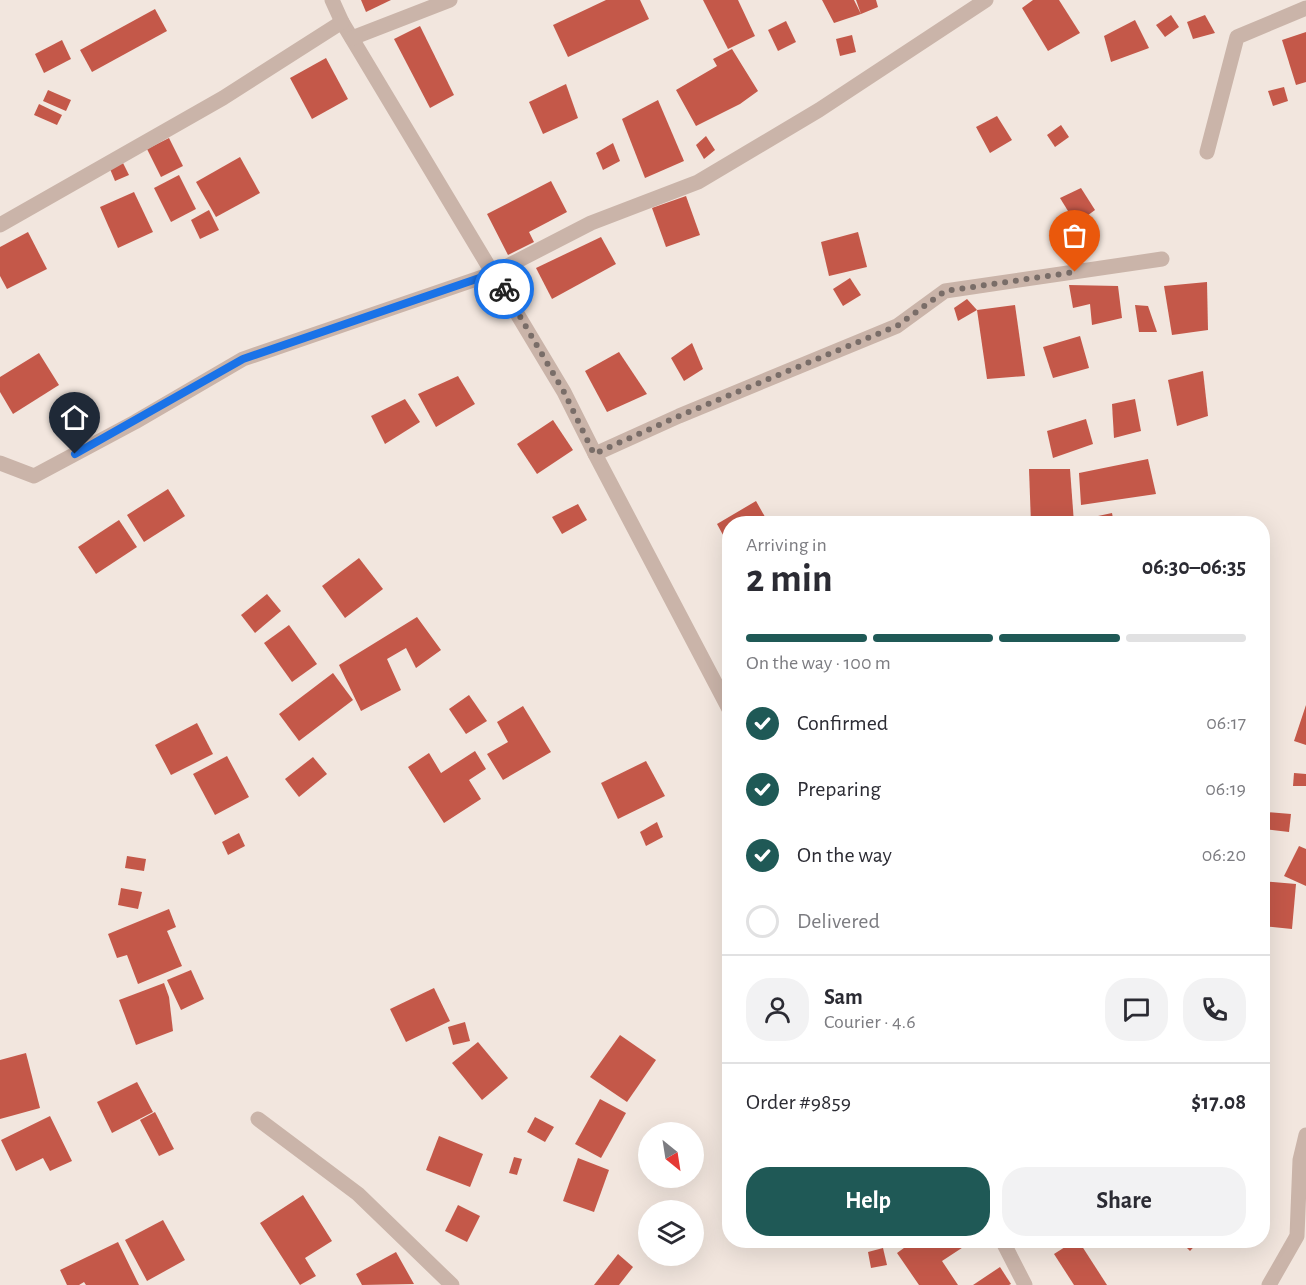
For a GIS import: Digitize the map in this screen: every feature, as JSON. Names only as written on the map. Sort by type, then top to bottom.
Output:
[{"type":"street","points":[[332,0],[342,22],[564,392],[594,454],[722,697]]},
{"type":"street","points":[[352,38],[450,0]]},
{"type":"street","points":[[0,463],[34,476],[135,422],[243,359],[494,273],[591,223],[698,182],[819,110],[986,0]]},
{"type":"street","points":[[1207,152],[1237,37],[1306,8]]},
{"type":"street","points":[[0,225],[223,98],[342,22]]},
{"type":"street","points":[[594,454],[679,416],[897,326],[945,291],[1162,259]]},
{"type":"street","points":[[258,1119],[358,1194],[452,1285]]},
{"type":"street","points":[[1269,1285],[1297,1236],[1300,1160],[1306,1135]]},
{"type":"street","points":[[1006,1248],[1025,1285]]},
{"type":"building","points":[[361,0],[391,0],[366,12]]},
{"type":"building","points":[[606,0],[640,0],[649,19],[568,57],[553,25]]},
{"type":"building","points":[[703,0],[738,0],[755,36],[728,49]]},
{"type":"building","points":[[822,0],[854,0],[861,14],[834,23]]},
{"type":"building","points":[[856,0],[876,0],[878,7],[861,14]]},
{"type":"building","points":[[1033,0],[1059,0],[1080,33],[1048,51],[1022,8]]},
{"type":"building","points":[[155,9],[167,31],[92,72],[80,50]]},
{"type":"building","points":[[1171,15],[1179,27],[1165,37],[1156,25]]},
{"type":"building","points":[[1205,15],[1215,33],[1193,39],[1187,22]]},
{"type":"building","points":[[1135,20],[1149,48],[1111,62],[1104,36]]},
{"type":"building","points":[[786,21],[796,42],[778,51],[768,30]]},
{"type":"building","points":[[420,26],[454,95],[430,108],[394,39]]},
{"type":"building","points":[[1306,32],[1306,82],[1296,85],[1282,40]]},
{"type":"building","points":[[852,35],[856,52],[840,56],[836,39]]},
{"type":"building","points":[[62,40],[71,59],[44,73],[35,54]]},
{"type":"building","points":[[732,49],[758,91],[740,104],[696,126],[676,90],[717,66],[713,59]]},
{"type":"building","points":[[326,58],[348,99],[312,119],[290,78]]},
{"type":"building","points":[[566,84],[578,118],[543,134],[529,102]]},
{"type":"building","points":[[1284,87],[1288,101],[1273,106],[1268,91]]},
{"type":"building","points":[[48,90],[71,100],[66,111],[43,101]]},
{"type":"building","points":[[658,100],[684,161],[645,178],[622,119]]},
{"type":"building","points":[[39,104],[62,115],[57,125],[34,115]]},
{"type":"building","points":[[997,116],[1012,140],[990,153],[976,127]]},
{"type":"building","points":[[1061,125],[1069,137],[1055,147],[1047,135]]},
{"type":"building","points":[[706,136],[715,150],[704,159],[696,145]]},
{"type":"building","points":[[169,138],[183,166],[161,177],[147,149]]},
{"type":"building","points":[[613,143],[620,161],[603,170],[596,153]]},
{"type":"building","points":[[240,157],[260,193],[216,217],[196,182]]},
{"type":"building","points":[[123,163],[129,175],[115,181],[110,169]]},
{"type":"building","points":[[179,175],[196,209],[171,222],[154,188]]},
{"type":"building","points":[[551,181],[567,212],[529,232],[534,242],[508,255],[487,214]]},
{"type":"building","points":[[1081,188],[1095,210],[1076,224],[1060,198]]},
{"type":"building","points":[[134,192],[153,232],[118,248],[100,207]]},
{"type":"building","points":[[686,196],[700,235],[666,247],[652,208]]},
{"type":"building","points":[[209,210],[219,230],[200,239],[191,220]]},
{"type":"building","points":[[28,232],[47,269],[7,289],[0,276],[0,247]]},
{"type":"building","points":[[858,232],[867,267],[829,276],[821,242]]},
{"type":"building","points":[[601,237],[616,264],[552,299],[536,268]]},
{"type":"building","points":[[850,278],[861,295],[843,306],[833,289]]},
{"type":"building","points":[[1207,282],[1208,330],[1172,335],[1164,286]]},
{"type":"building","points":[[1069,285],[1118,286],[1122,318],[1092,325],[1090,304],[1073,308]]},
{"type":"building","points":[[967,299],[977,310],[958,321],[954,308]]},
{"type":"building","points":[[1015,305],[1025,376],[987,379],[977,310]]},
{"type":"building","points":[[1135,305],[1148,306],[1157,332],[1139,332]]},
{"type":"building","points":[[1080,336],[1089,368],[1053,378],[1043,347]]},
{"type":"building","points":[[692,343],[703,369],[684,381],[671,358]]},
{"type":"building","points":[[619,352],[647,394],[607,412],[585,371]]},
{"type":"building","points":[[39,353],[59,385],[13,414],[0,392],[0,377]]},
{"type":"building","points":[[1203,371],[1208,416],[1177,426],[1168,380]]},
{"type":"building","points":[[458,376],[475,404],[436,427],[418,394]]},
{"type":"building","points":[[405,399],[420,422],[385,444],[371,416]]},
{"type":"building","points":[[1135,399],[1141,431],[1114,438],[1112,404]]},
{"type":"building","points":[[1086,419],[1093,444],[1053,458],[1047,431]]},
{"type":"building","points":[[553,420],[573,450],[537,474],[517,444]]},
{"type":"building","points":[[1148,459],[1156,494],[1081,505],[1079,473]]},
{"type":"building","points":[[1029,469],[1070,469],[1073,516],[1031,516]]},
{"type":"building","points":[[168,489],[185,516],[144,542],[127,515]]},
{"type":"building","points":[[756,501],[764,516],[731,516]]},
{"type":"building","points":[[578,504],[587,520],[562,534],[552,517]]},
{"type":"building","points":[[119,520],[137,547],[96,574],[78,547]]},
{"type":"building","points":[[722,521],[722,533],[717,524]]},
{"type":"building","points":[[359,558],[383,589],[345,618],[322,586]]},
{"type":"building","points":[[267,594],[281,611],[255,633],[241,615]]},
{"type":"building","points":[[417,617],[441,650],[416,668],[406,648],[387,659],[401,690],[361,711],[339,665]]},
{"type":"building","points":[[289,625],[317,664],[292,682],[264,643]]},
{"type":"building","points":[[333,673],[353,700],[299,741],[279,714]]},
{"type":"building","points":[[469,695],[487,721],[466,734],[449,709]]},
{"type":"building","points":[[1306,705],[1306,745],[1294,741]]},
{"type":"building","points":[[523,706],[551,752],[503,780],[487,754],[508,742],[497,722]]},
{"type":"building","points":[[197,723],[213,754],[171,775],[155,745]]},
{"type":"building","points":[[475,751],[486,769],[469,780],[481,799],[444,823],[408,767],[429,753],[441,773]]},
{"type":"building","points":[[227,756],[249,797],[215,815],[193,774]]},
{"type":"building","points":[[313,757],[327,774],[299,797],[285,779]]},
{"type":"building","points":[[646,761],[665,796],[618,819],[601,783]]},
{"type":"building","points":[[1294,773],[1306,774],[1306,786],[1293,786]]},
{"type":"building","points":[[1270,812],[1291,814],[1289,832],[1270,830]]},
{"type":"building","points":[[657,822],[663,837],[646,846],[640,832]]},
{"type":"building","points":[[239,833],[245,846],[228,855],[222,842]]},
{"type":"building","points":[[1299,846],[1306,849],[1306,886],[1284,876]]},
{"type":"building","points":[[127,856],[146,859],[144,871],[125,868]]},
{"type":"building","points":[[1270,882],[1296,884],[1292,929],[1270,927]]},
{"type":"building","points":[[121,888],[142,892],[138,909],[118,905]]},
{"type":"building","points":[[169,909],[176,927],[167,931],[182,966],[138,984],[127,955],[117,958],[108,934]]},
{"type":"building","points":[[191,970],[204,999],[181,1010],[167,980]]},
{"type":"building","points":[[164,983],[169,997],[173,1031],[136,1045],[119,1000]]},
{"type":"building","points":[[434,988],[450,1021],[406,1042],[390,1009]]},
{"type":"building","points":[[465,1022],[470,1041],[453,1045],[448,1027]]},
{"type":"building","points":[[620,1035],[656,1060],[627,1102],[590,1077]]},
{"type":"building","points":[[478,1042],[508,1078],[482,1100],[452,1063]]},
{"type":"building","points":[[26,1053],[40,1108],[0,1119],[0,1060]]},
{"type":"building","points":[[137,1082],[153,1112],[112,1133],[97,1102]]},
{"type":"building","points":[[600,1099],[626,1113],[601,1158],[575,1144]]},
{"type":"building","points":[[155,1112],[174,1149],[159,1156],[140,1120]]},
{"type":"building","points":[[50,1116],[72,1161],[50,1171],[43,1158],[16,1171],[1,1140]]},
{"type":"building","points":[[535,1117],[554,1127],[545,1142],[527,1132]]},
{"type":"building","points":[[439,1136],[483,1154],[470,1187],[426,1170]]},
{"type":"building","points":[[514,1157],[522,1159],[517,1175],[509,1173]]},
{"type":"building","points":[[578,1158],[609,1170],[594,1212],[563,1201]]},
{"type":"building","points":[[303,1195],[332,1241],[305,1258],[316,1276],[300,1285],[260,1223]]},
{"type":"building","points":[[458,1205],[480,1216],[467,1242],[445,1231]]},
{"type":"building","points":[[163,1220],[185,1260],[147,1281],[125,1240]]},
{"type":"building","points":[[118,1242],[139,1285],[86,1285],[84,1282],[79,1285],[67,1285],[60,1270]]},
{"type":"building","points":[[883,1248],[887,1265],[871,1268],[868,1252]]},
{"type":"building","points":[[904,1248],[962,1248],[942,1261],[958,1285],[919,1285],[897,1253]]},
{"type":"building","points":[[1063,1248],[1083,1248],[1107,1285],[1074,1285],[1054,1254]]},
{"type":"building","points":[[396,1252],[414,1284],[362,1285],[356,1274]]},
{"type":"building","points":[[618,1254],[633,1267],[619,1285],[594,1285]]},
{"type":"building","points":[[1000,1267],[1011,1284],[973,1285]]},
{"type":"way so far","points":[[504,289],[564,392],[594,454],[679,416],[897,326],[945,291],[1075,272]]},
{"type":"route","points":[[75,454],[243,359],[494,273],[504,289]]}]
